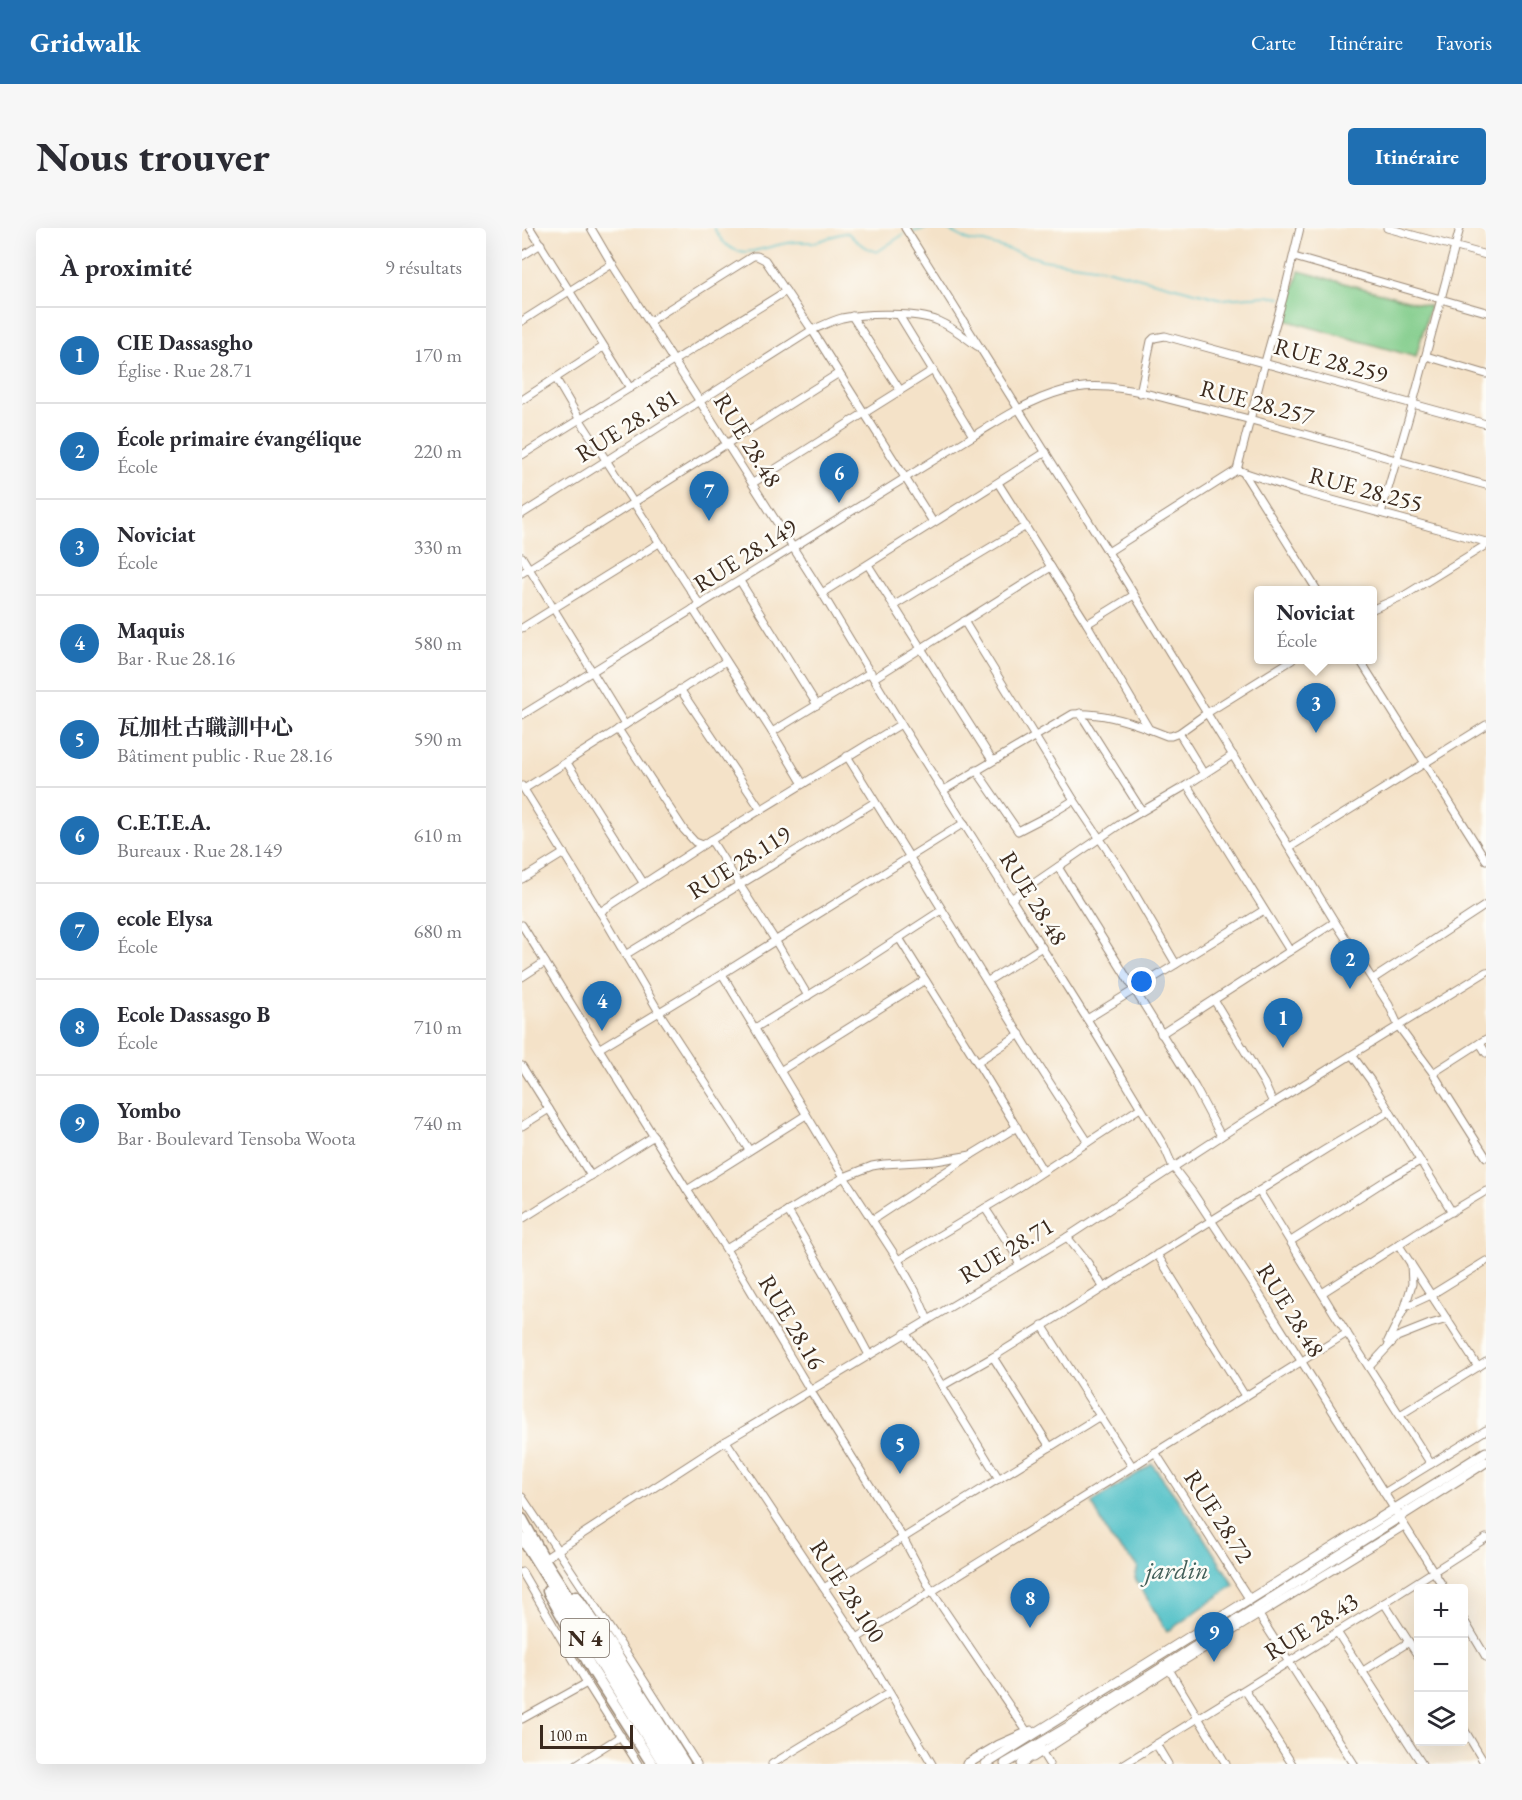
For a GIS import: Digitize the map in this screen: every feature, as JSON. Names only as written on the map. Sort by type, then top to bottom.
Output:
[{"type":"highway","name":"N 4","points":[[522,1519],[544,1560],[655,1740],[664,1764]]},
{"type":"highway","name":"N 4","points":[[522,1539],[655,1740],[675,1764]]},
{"type":"highway","points":[[522,1539],[540,1577],[593,1671],[652,1764]]},
{"type":"highway","points":[[544,1560],[572,1591],[609,1642],[685,1764]]},
{"type":"main road","points":[[1399,1518],[1486,1452]]},
{"type":"main road","points":[[1005,1764],[1035,1743],[1069,1713],[1254,1607],[1486,1462]]},
{"type":"main road","points":[[986,1764],[1075,1723],[1167,1667],[1254,1607]]},
{"type":"main road","points":[[967,1764],[999,1745],[1035,1743]]},
{"type":"main road","points":[[1023,1764],[1035,1743]]},
{"type":"street","points":[[530,228],[630,388]]},
{"type":"street","name":"RUE 28.48","points":[[591,228],[728,443],[901,724],[1087,1019],[1164,1146],[1173,1167],[1210,1220],[1442,1584]]},
{"type":"street","points":[[905,228],[1108,552],[1335,922],[1389,1005],[1398,1026],[1432,1073],[1486,1158]]},
{"type":"street","points":[[1300,228],[1250,418],[1240,471],[1314,586]]},
{"type":"street","points":[[1387,228],[1486,255]]},
{"type":"street","points":[[1381,513],[1460,228]]},
{"type":"street","points":[[522,256],[541,244]]},
{"type":"street","points":[[650,321],[753,256],[765,260],[933,522]]},
{"type":"street","points":[[1294,257],[1486,312]]},
{"type":"street","points":[[522,321],[612,264]]},
{"type":"street","points":[[522,455],[786,291]]},
{"type":"street","points":[[899,315],[973,436]]},
{"type":"street","name":"RUE 28.181","points":[[522,514],[812,330],[831,321],[852,316],[899,315],[929,318],[940,322],[981,350]]},
{"type":"street","points":[[852,316],[900,390]]},
{"type":"street","name":"RUE 28.259","points":[[1140,393],[1151,341],[1154,338],[1165,336],[1486,424]]},
{"type":"street","points":[[522,400],[603,347]]},
{"type":"street","points":[[1426,356],[1486,374]]},
{"type":"street","points":[[753,483],[933,370]]},
{"type":"street","points":[[522,573],[839,373]]},
{"type":"street","points":[[556,379],[659,543],[726,661],[803,784]]},
{"type":"street","name":"RUE 28.257","points":[[1018,409],[1036,400],[1073,388],[1098,386],[1140,393],[1250,418],[1486,485]]},
{"type":"street","name":"RUE 28.149","points":[[522,714],[1018,409]]},
{"type":"street","points":[[822,593],[1046,452]]},
{"type":"street","points":[[1108,552],[1240,471]]},
{"type":"street","name":"RUE 28.255","points":[[1240,471],[1303,492],[1486,543]]},
{"type":"street","points":[[998,483],[1087,624],[1149,729]]},
{"type":"street","points":[[893,606],[1026,526]]},
{"type":"street","points":[[522,628],[659,543]]},
{"type":"street","points":[[1377,607],[1405,595],[1486,543]]},
{"type":"street","points":[[522,557],[592,671],[622,727],[684,830],[695,842],[703,845]]},
{"type":"street","points":[[868,565],[992,760]]},
{"type":"street","points":[[772,732],[920,649],[1051,567]]},
{"type":"street","points":[[740,580],[817,705]]},
{"type":"street","points":[[1087,624],[1134,595]]},
{"type":"street","points":[[964,621],[1035,738],[1101,839],[1176,964]]},
{"type":"street","points":[[726,661],[567,763],[523,788],[659,1012],[749,1150]]},
{"type":"street","points":[[944,790],[1069,716],[1080,713],[1114,718],[1171,736],[1286,664]]},
{"type":"street","points":[[1362,664],[1486,860]]},
{"type":"street","points":[[681,689],[761,810]]},
{"type":"street","points":[[1080,713],[1142,811]]},
{"type":"street","points":[[600,912],[711,840],[901,724]]},
{"type":"street","points":[[1290,847],[1486,725]]},
{"type":"street","points":[[1179,733],[1204,774]]},
{"type":"street","points":[[1011,898],[1142,811],[1233,755]]},
{"type":"street","points":[[847,756],[1088,1142]]},
{"type":"street","points":[[567,763],[644,884]]},
{"type":"street","points":[[976,770],[1018,831],[1074,800]]},
{"type":"street","points":[[1187,785],[1290,951]]},
{"type":"street","name":"RUE 28.119","points":[[626,955],[875,802]]},
{"type":"street","points":[[600,1048],[964,823]]},
{"type":"street","points":[[711,840],[808,996]]},
{"type":"street","points":[[522,879],[564,853]]},
{"type":"street","points":[[1058,867],[1195,1088],[1221,1136]]},
{"type":"street","points":[[1372,979],[1486,905]]},
{"type":"street","points":[[755,1028],[942,910]]},
{"type":"street","points":[[1087,1019],[1264,910]]},
{"type":"street","points":[[1161,1034],[1335,922]]},
{"type":"street","name":"RUE 28.16","points":[[522,925],[726,1249],[810,1390],[903,1538],[932,1592],[1049,1764]]},
{"type":"street","points":[[899,938],[1043,1172]]},
{"type":"street","points":[[988,981],[1042,947]]},
{"type":"street","points":[[522,977],[545,963]]},
{"type":"street","name":"RUE 28.71","points":[[544,1560],[556,1550],[726,1441],[1067,1237],[1273,1103],[1486,972]]},
{"type":"street","points":[[722,974],[844,1177],[898,1260],[928,1320]]},
{"type":"street","points":[[780,1071],[925,980]]},
{"type":"street","points":[[1214,1000],[1264,1083],[1273,1103]]},
{"type":"street","points":[[977,1062],[1020,1034]]},
{"type":"street","points":[[1432,1073],[1483,1041],[1486,1053]]},
{"type":"street","points":[[1352,1055],[1371,1081],[1452,1212]]},
{"type":"street","points":[[522,1066],[591,1176]]},
{"type":"street","points":[[898,1260],[1043,1172],[1140,1108]]},
{"type":"street","points":[[522,1126],[549,1109]]},
{"type":"street","points":[[942,1386],[993,1357],[1210,1220],[1390,1112]]},
{"type":"street","points":[[687,1190],[806,1115]]},
{"type":"street","points":[[872,1220],[970,1155],[1017,1127]]},
{"type":"street","points":[[522,1219],[654,1136]]},
{"type":"street","points":[[726,1249],[844,1177],[872,1166],[936,1161],[970,1155]]},
{"type":"street","points":[[1291,1241],[1420,1161]]},
{"type":"street","points":[[1259,1191],[1431,1464]]},
{"type":"street","points":[[1322,1293],[1486,1191]]},
{"type":"street","points":[[985,1208],[1014,1252],[1019,1264]]},
{"type":"street","points":[[788,1211],[870,1355]]},
{"type":"street","points":[[1067,1237],[1088,1263],[1103,1287]]},
{"type":"street","points":[[1398,1244],[1478,1367]]},
{"type":"street","points":[[1157,1254],[1245,1396]]},
{"type":"street","points":[[1385,1349],[1405,1307],[1412,1284],[1410,1263]]},
{"type":"street","points":[[1405,1307],[1431,1295],[1485,1263]]},
{"type":"street","points":[[1369,1367],[1397,1337],[1448,1319]]},
{"type":"street","points":[[1042,1325],[1132,1466]]},
{"type":"street","points":[[905,1333],[942,1386],[999,1479]]},
{"type":"street","points":[[857,1638],[1347,1333]]},
{"type":"street","points":[[993,1357],[1050,1447]]},
{"type":"street","points":[[1400,1414],[1486,1362]]},
{"type":"street","points":[[824,1588],[1100,1416]]},
{"type":"street","points":[[1384,1493],[1486,1430]]},
{"type":"street","name":"RUE 28.100","points":[[726,1441],[857,1638],[932,1764]]},
{"type":"street","name":"RUE 28.72","points":[[1155,1452],[1354,1764]]},
{"type":"street","points":[[522,1497],[697,1764]]},
{"type":"street","points":[[1483,1540],[1486,1549]]},
{"type":"street","name":"RUE 28.43","points":[[1124,1764],[1483,1540]]},
{"type":"street","points":[[523,1576],[638,1764]]},
{"type":"street","points":[[1384,1603],[1414,1649]]},
{"type":"street","points":[[1468,1627],[1486,1657]]},
{"type":"street","points":[[1337,1632],[1422,1764]]},
{"type":"street","points":[[1363,1671],[1409,1642]]},
{"type":"street","points":[[1035,1743],[1167,1667],[1226,1764]]},
{"type":"street","points":[[522,1719],[587,1683]]},
{"type":"street","points":[[1245,1690],[1292,1764]]},
{"type":"street","points":[[772,1764],[889,1693]]},
{"type":"street","points":[[577,1764],[621,1736]]},
{"type":"street","points":[[1468,1736],[1485,1764]]},
{"type":"street","points":[[1156,1744],[1168,1764]]},
{"type":"green space","points":[[1299,271],[1430,306],[1416,357],[1285,320]]},
{"type":"water","name":"jardin","points":[[1152,1464],[1190,1516],[1234,1585],[1167,1632],[1135,1578],[1138,1567],[1110,1538],[1092,1503]]},
{"type":"waterway","points":[[714,228],[721,240],[729,247],[746,252],[791,242],[816,242],[848,233],[861,244],[877,252],[904,234]]},
{"type":"waterway","points":[[912,232],[928,228]]},
{"type":"waterway","points":[[944,228],[969,241],[984,242],[1043,260],[1102,268],[1222,299],[1266,296],[1281,298]]},
{"type":"place","name":"C.E.T.E.A.","points":[[839,503]]},
{"type":"place","name":"ecole Elysa","points":[[709,521]]},
{"type":"place","name":"Noviciat","points":[[1316,733]]},
{"type":"place","name":"École primaire évangélique","points":[[1350,989]]},
{"type":"place","name":"Maquis","points":[[602,1031]]},
{"type":"place","name":"CIE Dassasgho","points":[[1283,1048]]},
{"type":"place","name":"瓦加杜古職訓中心","points":[[900,1474]]},
{"type":"place","name":"Ecole Dassasgo B","points":[[1030,1628]]},
{"type":"place","name":"Yombo","points":[[1214,1662]]}]
